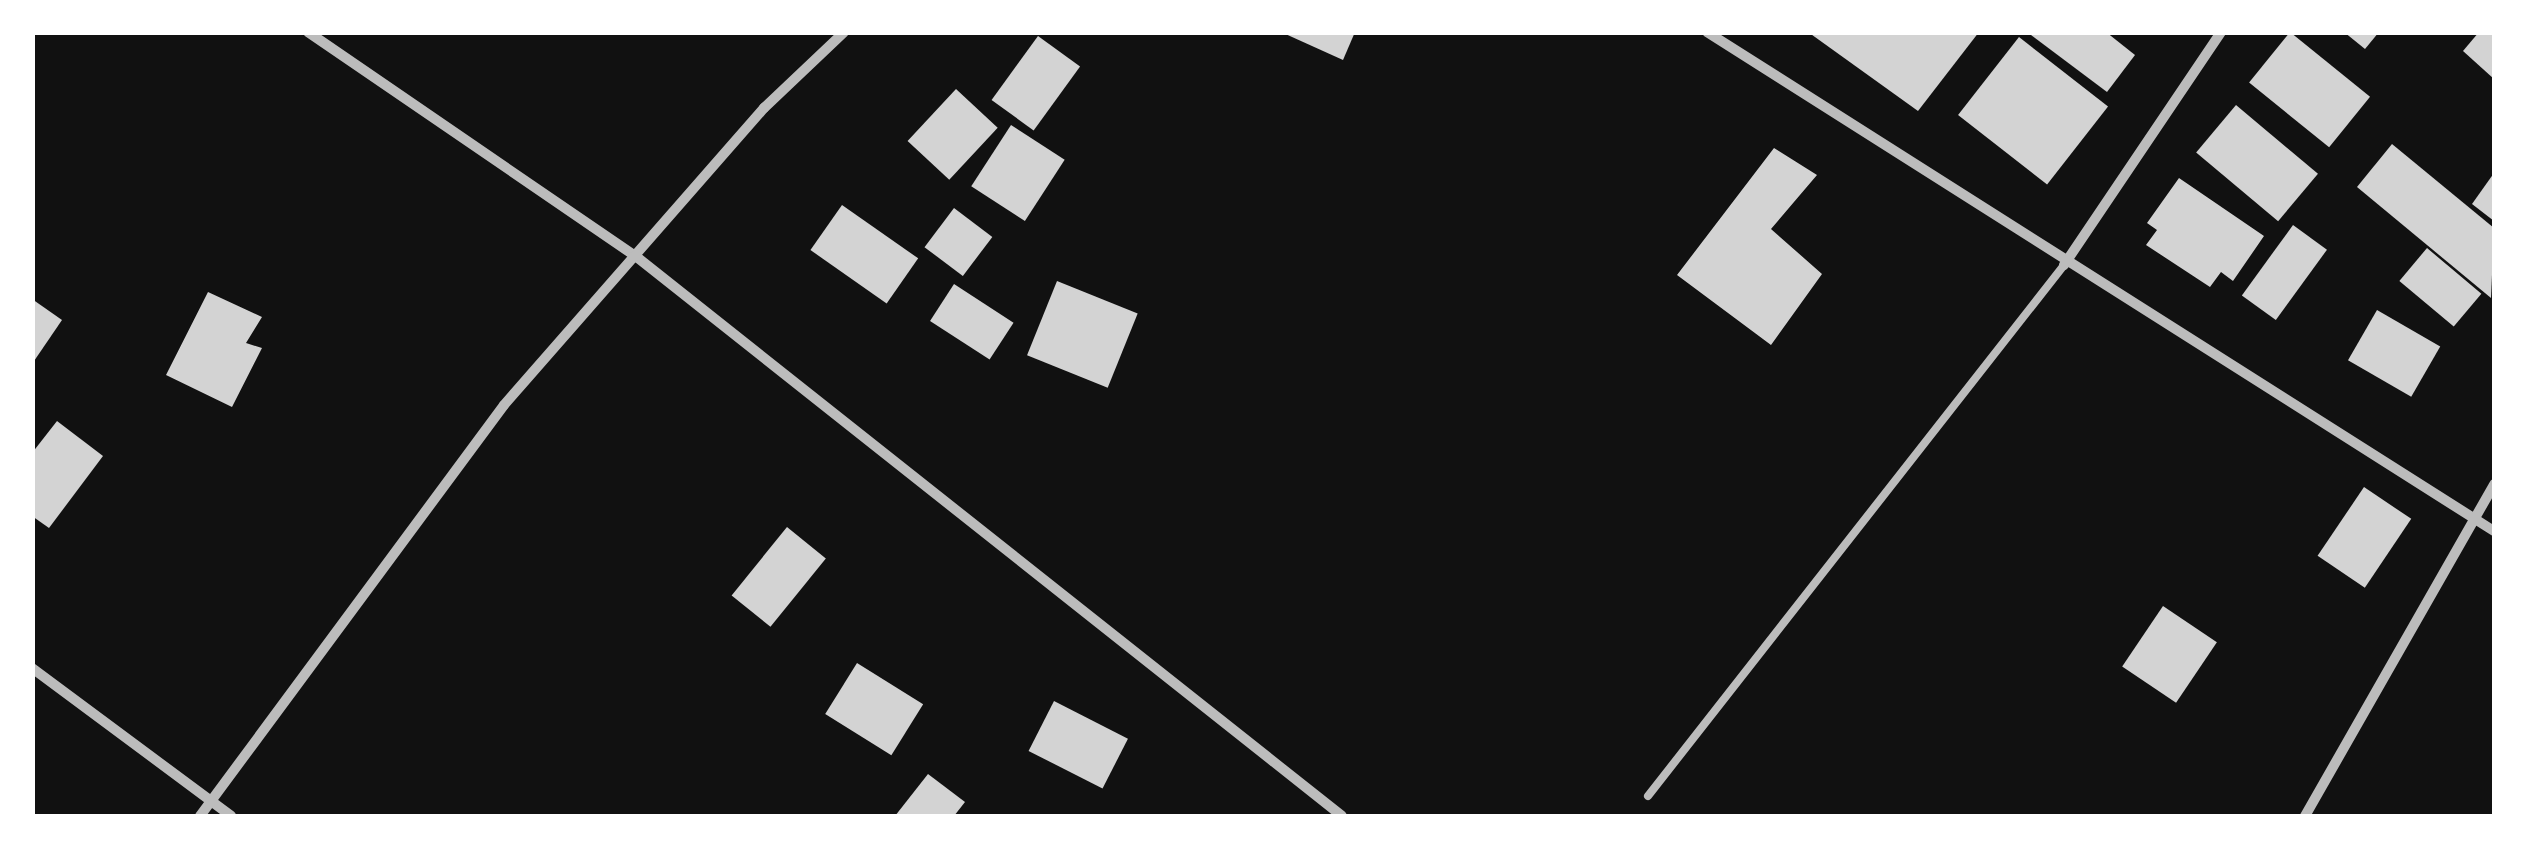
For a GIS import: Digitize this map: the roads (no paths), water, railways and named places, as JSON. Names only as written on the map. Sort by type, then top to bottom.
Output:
[{"type":"street","points":[[308,32],[638,258],[1342,816]]},
{"type":"street","points":[[200,816],[208,800],[504,406],[638,258],[764,108],[844,32]]},
{"type":"street","points":[[1707,32],[2064,265],[2494,530]]},
{"type":"street","points":[[2064,265],[2221,32]]},
{"type":"street","points":[[2305,816],[2494,484]]},
{"type":"street","points":[[32,668],[231,816]]},
{"type":"lane","points":[[1648,796],[2064,265]]}]
